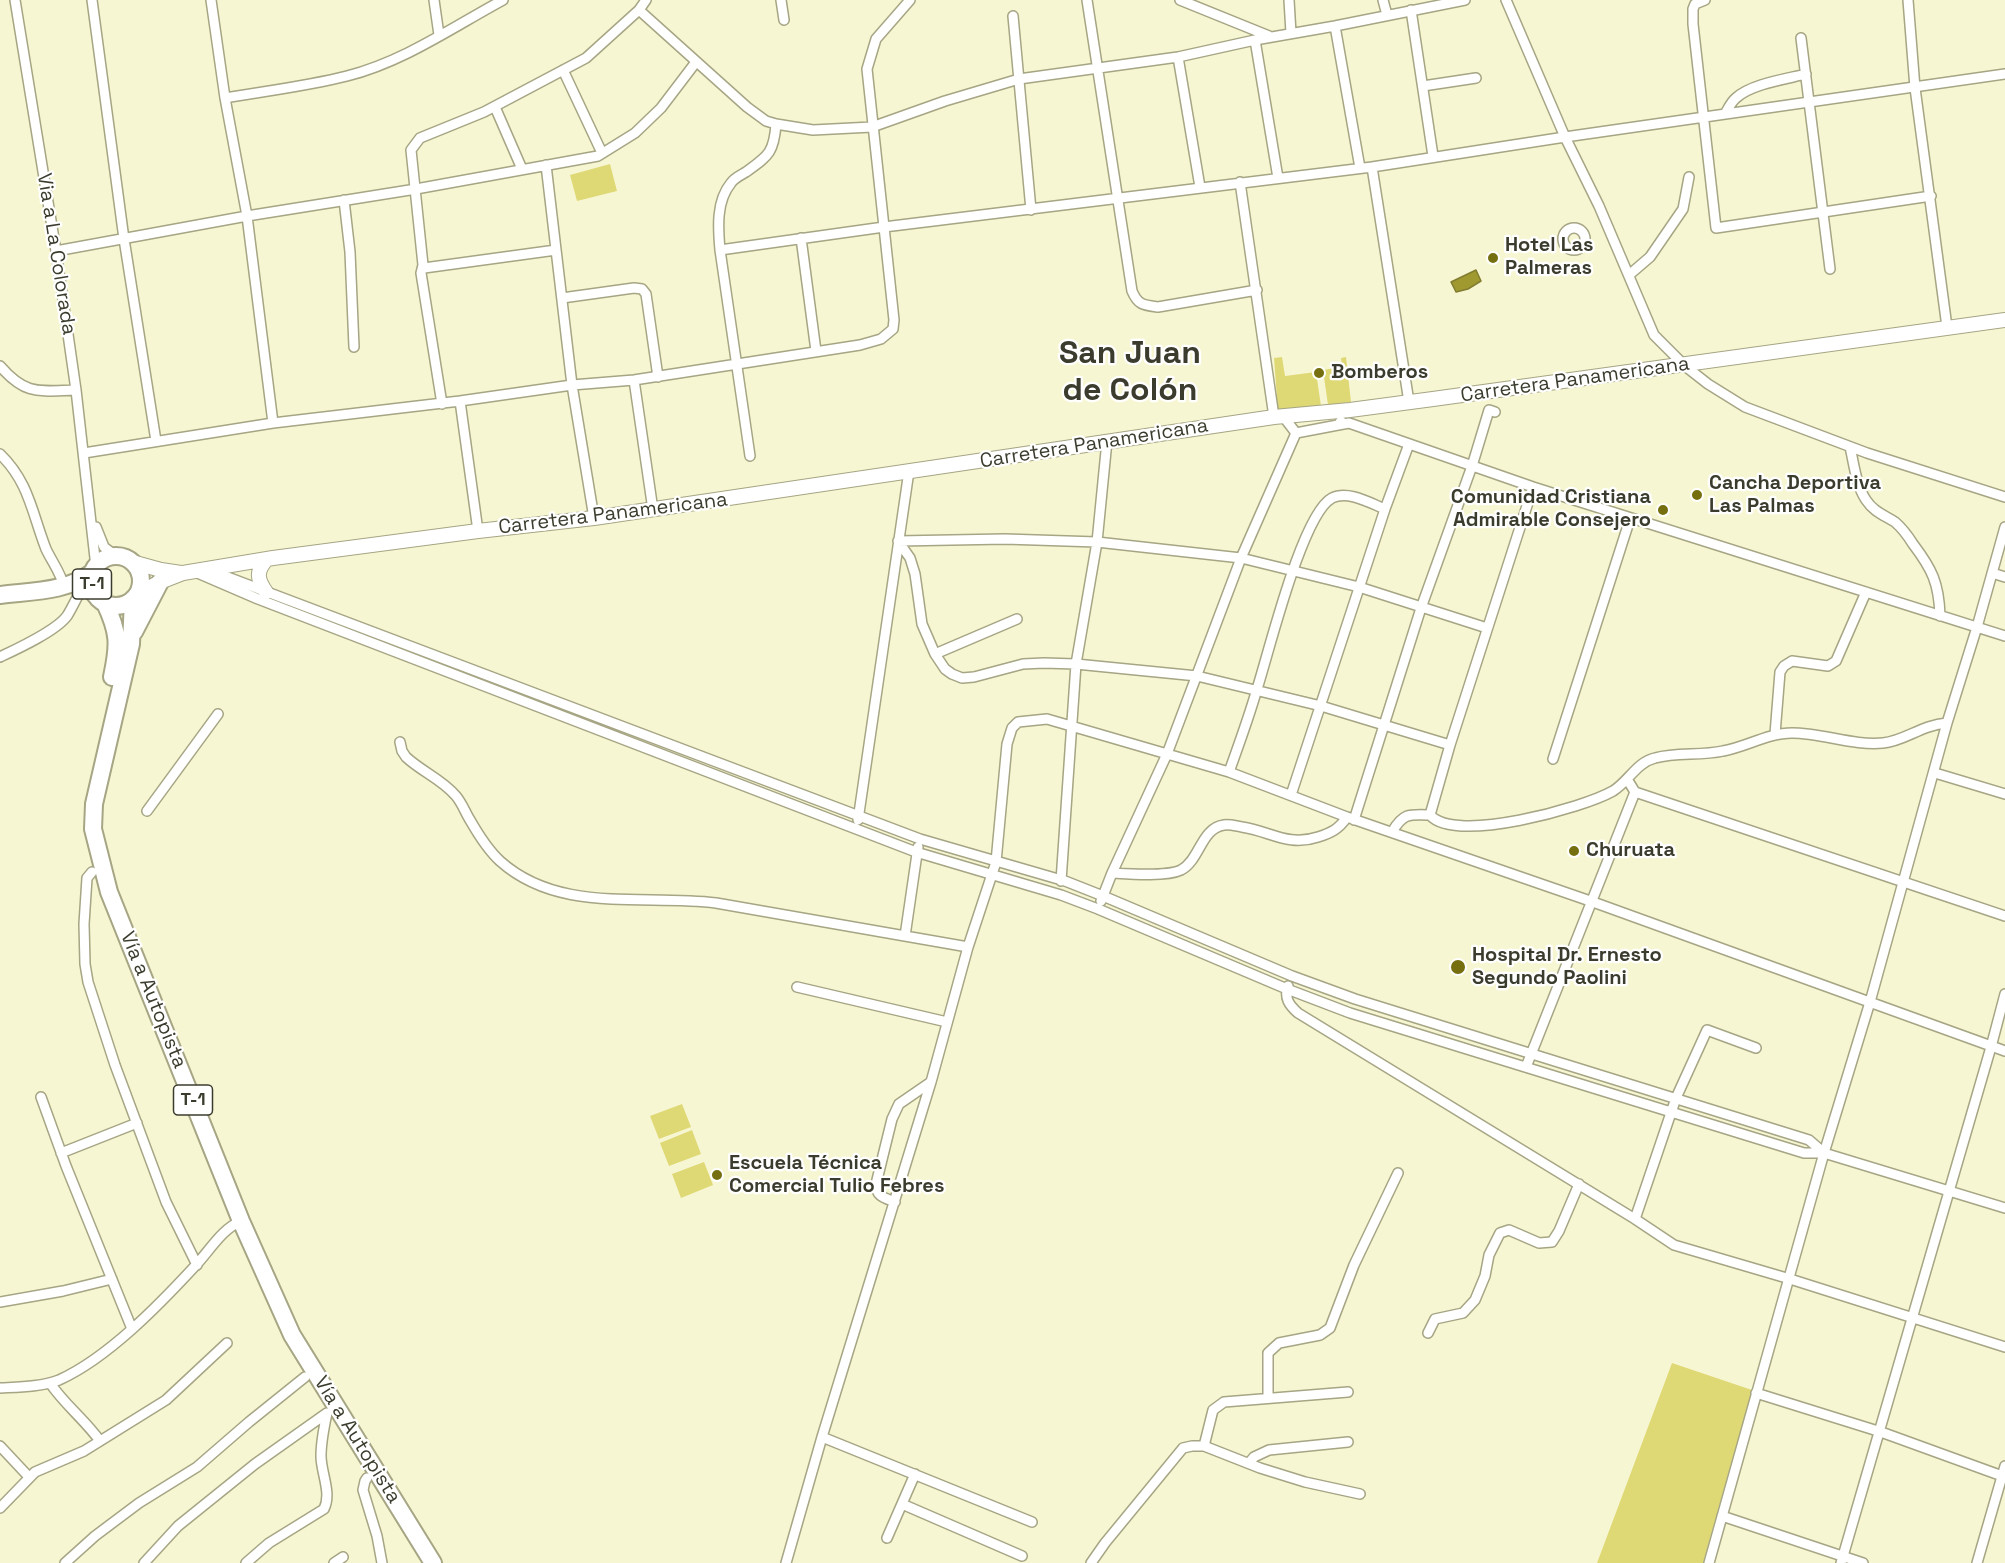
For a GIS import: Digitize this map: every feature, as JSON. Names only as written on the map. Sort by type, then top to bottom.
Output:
[{"type":"highway","name":"T-1","points":[[0,595],[82,592],[110,605],[122,605],[135,597],[141,584],[140,578],[132,562],[116,556],[104,559],[94,569],[85,579],[82,592]]},
{"type":"highway","name":"T-1","points":[[82,592],[92,584],[94,569]]},
{"type":"highway","points":[[131,638],[160,582]]},
{"type":"highway","name":"Vía a Autopista","points":[[82,592],[114,622],[117,636],[117,651],[83,803],[82,830],[98,896],[236,1223],[292,1335],[433,1563]]},
{"type":"highway","name":"Vía a Autopista","points":[[135,597],[131,638],[94,804],[93,829],[109,892],[282,1341],[420,1563]]},
{"type":"main road","name":"Carretera Panamericana","points":[[135,597],[160,582],[188,572],[266,560],[653,510],[1280,416],[1350,410],[1684,366],[2005,320]]},
{"type":"main road","points":[[266,560],[258,572],[258,578],[266,592]]},
{"type":"main road","name":"Carretera Panamericana","points":[[132,562],[160,570],[188,572]]},
{"type":"street","name":"Via a La Colorada","points":[[15,0],[76,390],[90,508],[94,569]]},
{"type":"street","points":[[92,0],[124,239],[156,441]]},
{"type":"street","points":[[211,0],[225,98],[247,216],[273,423]]},
{"type":"street","points":[[434,0],[440,35]]},
{"type":"street","points":[[225,98],[347,76],[400,56],[503,0]]},
{"type":"street","points":[[442,404],[421,273],[424,268],[411,150],[420,138],[495,107],[586,58],[639,10],[646,0]]},
{"type":"street","points":[[781,0],[784,20]]},
{"type":"street","points":[[84,453],[273,423],[460,402],[572,385],[634,380],[881,339],[893,329],[894,320],[867,69],[876,39],[910,0]]},
{"type":"street","points":[[1087,0],[1132,291],[1136,300],[1143,305],[1158,307],[1257,290]]},
{"type":"street","points":[[1180,0],[1271,37]]},
{"type":"street","points":[[1191,5],[1201,0]]},
{"type":"street","points":[[1289,0],[1291,33]]},
{"type":"street","points":[[1383,0],[1387,15]]},
{"type":"street","points":[[639,10],[747,107],[766,121],[813,130],[872,127],[945,101],[1019,79],[1178,57],[1465,0]]},
{"type":"street","points":[[1506,0],[1565,137],[1599,206],[1654,335],[1684,366],[1745,407],[1850,447],[2005,497]]},
{"type":"street","points":[[1705,0],[1695,4],[1693,9],[1706,155],[1716,228],[1931,196]]},
{"type":"street","points":[[1908,0],[1915,88],[1947,327]]},
{"type":"street","points":[[1411,10],[1433,156]]},
{"type":"street","points":[[1013,16],[1031,210]]},
{"type":"street","points":[[1335,26],[1360,168]]},
{"type":"street","points":[[1801,38],[1830,269]]},
{"type":"street","points":[[1255,40],[1278,178]]},
{"type":"street","points":[[1178,57],[1200,187]]},
{"type":"street","points":[[56,252],[247,216],[416,189],[598,156],[635,133],[654,114],[696,62]]},
{"type":"street","points":[[563,70],[602,153]]},
{"type":"street","points":[[1725,114],[1734,99],[1741,94],[1757,87],[1806,74]]},
{"type":"street","points":[[720,250],[884,227],[1372,167],[1433,156],[2005,74]]},
{"type":"street","points":[[1423,86],[1476,78]]},
{"type":"street","points":[[495,107],[522,169]]},
{"type":"street","points":[[750,456],[720,250],[718,222],[723,200],[731,182],[768,156],[775,140],[776,124]]},
{"type":"street","points":[[546,165],[572,385],[594,518]]},
{"type":"street","points":[[1372,167],[1408,402]]},
{"type":"street","points":[[1629,275],[1650,256],[1683,209],[1689,177]]},
{"type":"street","points":[[1240,182],[1280,416],[1296,433]]},
{"type":"street","points":[[344,200],[350,252],[354,347]]},
{"type":"street","points":[[801,238],[816,351]]},
{"type":"street","points":[[424,268],[556,250]]},
{"type":"street","points":[[562,298],[634,288],[642,289],[646,294],[658,376]]},
{"type":"street","points":[[0,366],[13,381],[28,389],[76,390]]},
{"type":"street","points":[[634,380],[653,510]]},
{"type":"street","points":[[460,402],[478,531]]},
{"type":"street","points":[[1338,425],[1350,410]]},
{"type":"street","points":[[1112,873],[1134,874],[1181,870],[1193,861],[1211,831],[1223,825],[1254,829],[1283,839],[1299,841],[1332,833],[1350,819],[1421,608],[1472,466],[1489,410],[1495,412]]},
{"type":"street","points":[[1296,433],[1349,423],[1630,519],[2005,636]]},
{"type":"street","points":[[1098,909],[1112,873],[1167,754],[1241,558],[1296,433]]},
{"type":"street","points":[[1061,881],[1076,663],[1097,542],[1107,441]]},
{"type":"street","points":[[1291,795],[1385,509],[1409,444]]},
{"type":"street","points":[[1850,447],[1858,483],[1865,499],[1874,510],[1895,522],[1931,568],[1938,590],[1940,616]]},
{"type":"street","points":[[0,454],[11,465],[23,484],[47,552],[62,579],[82,592],[60,623],[0,657]]},
{"type":"street","points":[[856,828],[860,815],[909,471]]},
{"type":"street","points":[[1430,815],[1450,745],[1533,487]]},
{"type":"street","points":[[1229,772],[1257,690],[1293,570],[1310,527],[1324,504],[1334,496],[1350,496],[1385,509]]},
{"type":"street","name":"Via a La Colorada","points":[[90,508],[100,540],[108,551],[116,556]]},
{"type":"street","points":[[1553,759],[1630,519]]},
{"type":"street","points":[[1709,1563],[1824,1153],[1870,1002],[1947,723],[2005,527]]},
{"type":"street","points":[[898,541],[1005,539],[1097,542],[1241,558],[1359,587],[1487,628]]},
{"type":"street","points":[[898,541],[910,558],[915,574],[921,624],[935,654],[945,669],[962,678],[1023,664],[1076,663],[1197,676],[1321,706],[1450,745]]},
{"type":"street","points":[[209,569],[920,838],[1103,896],[1292,976],[1355,999],[1809,1140],[1824,1153]]},
{"type":"street","points":[[188,572],[916,852],[1061,895],[1098,909],[1287,989],[1350,1012],[1804,1153],[1824,1153],[2005,1208]]},
{"type":"street","points":[[1992,573],[2005,577]]},
{"type":"street","points":[[1775,734],[1782,669],[1792,661],[1828,666],[1833,664],[1838,658],[1866,592]]},
{"type":"street","points":[[935,654],[1017,619]]},
{"type":"street","points":[[147,812],[218,714]]},
{"type":"street","points":[[786,1563],[822,1437],[931,1082],[968,947],[996,862],[1007,744],[1012,728],[1018,722],[1047,719],[1229,772],[1350,819],[1593,902],[2005,1051]]},
{"type":"street","points":[[1392,832],[1399,819],[1412,814],[1430,815],[1434,820],[1449,824],[1472,826],[1520,821],[1595,800],[1614,790],[1638,767],[1654,758],[1722,752],[1775,734],[1803,734],[1881,744],[1929,725],[1947,723]]},
{"type":"street","points":[[400,742],[406,757],[445,783],[459,798],[477,832],[499,860],[543,888],[627,901],[688,900],[716,903],[968,947]]},
{"type":"street","points":[[1935,773],[2005,794]]},
{"type":"street","points":[[1627,779],[1635,792],[2005,916]]},
{"type":"street","points":[[1526,1067],[1635,792]]},
{"type":"street","points":[[905,936],[916,852],[920,838]]},
{"type":"street","points":[[92,872],[87,876],[86,887],[84,924],[86,973],[115,1065],[166,1202],[197,1265]]},
{"type":"street","points":[[1292,976],[1286,997],[1298,1013],[1674,1245],[2005,1347]]},
{"type":"street","points":[[797,987],[947,1022]]},
{"type":"street","points":[[1842,1560],[1881,1432],[2005,994]]},
{"type":"street","points":[[1635,1219],[1676,1098],[1707,1030],[1756,1048]]},
{"type":"street","points":[[895,1202],[879,1196],[876,1191],[892,1119],[899,1104],[931,1082]]},
{"type":"street","points":[[41,1097],[61,1153],[132,1329]]},
{"type":"street","points":[[61,1153],[137,1123]]},
{"type":"street","points":[[1268,1398],[1268,1353],[1279,1343],[1320,1335],[1330,1328],[1354,1265],[1398,1173]]},
{"type":"street","points":[[1428,1333],[1435,1319],[1464,1313],[1475,1300],[1485,1276],[1489,1255],[1500,1233],[1509,1230],[1539,1243],[1552,1242],[1559,1231],[1578,1185]]},
{"type":"street","points":[[0,1388],[50,1383],[92,1360],[148,1315],[236,1223]]},
{"type":"street","points":[[0,1302],[63,1291],[112,1279]]},
{"type":"street","points":[[0,1508],[29,1476],[84,1450],[166,1400],[227,1342]]},
{"type":"street","points":[[69,1562],[139,1503],[197,1467],[305,1377]]},
{"type":"street","points":[[50,1383],[87,1423],[100,1441]]},
{"type":"street","points":[[1204,1446],[1213,1410],[1229,1401],[1348,1392]]},
{"type":"street","points":[[1756,1393],[1881,1432],[2003,1477]]},
{"type":"street","points":[[144,1563],[166,1536],[184,1521],[283,1443],[327,1413]]},
{"type":"street","points":[[246,1563],[269,1544],[324,1509],[327,1503],[321,1444],[327,1413]]},
{"type":"street","points":[[822,1437],[1032,1522]]},
{"type":"street","points":[[1249,1463],[1254,1456],[1269,1450],[1348,1442]]},
{"type":"street","points":[[0,1446],[29,1476]]},
{"type":"street","points":[[1091,1563],[1183,1448],[1204,1446],[1305,1482],[1360,1494]]},
{"type":"street","points":[[1977,1563],[2005,1466]]},
{"type":"street","points":[[887,1538],[915,1474]]},
{"type":"street","points":[[367,1478],[363,1490],[377,1536],[382,1563]]},
{"type":"street","points":[[902,1504],[1022,1556]]},
{"type":"street","points":[[1722,1516],[1842,1560],[1863,1563]]},
{"type":"street","points":[[334,1563],[343,1557]]},
{"type":"shaded area","points":[[610,164],[617,191],[577,201],[570,175]]},
{"type":"shaded area","points":[[1476,270],[1481,281],[1468,289],[1456,292],[1451,282]]},
{"type":"shaded area","points":[[1282,357],[1285,376],[1316,372],[1321,406],[1278,411],[1274,358]]},
{"type":"shaded area","points":[[1346,357],[1351,402],[1328,405],[1323,370],[1342,367],[1341,358]]},
{"type":"shaded area","points":[[682,1104],[691,1127],[659,1139],[650,1116]]},
{"type":"shaded area","points":[[692,1130],[701,1154],[669,1166],[660,1143]]},
{"type":"shaded area","points":[[704,1162],[713,1185],[681,1198],[672,1174]]},
{"type":"shaded area","points":[[1672,1363],[1752,1390],[1703,1563],[1597,1563]]},
{"type":"place","name":"Hotel Las Palmeras","points":[[1493,258]]},
{"type":"place","name":"Bomberos","points":[[1319,373]]},
{"type":"place","name":"Cancha Deportiva Las Palmas","points":[[1697,495]]},
{"type":"place","name":"Comunidad Cristiana Admirable Consejero","points":[[1663,510]]},
{"type":"place","name":"Churuata","points":[[1574,851]]},
{"type":"place","name":"Hospital Dr. Ernesto Segundo Paolini","points":[[1458,967]]},
{"type":"place","name":"Escuela Técnica Comercial Tulio Febres","points":[[717,1175]]},
{"type":"district","name":"San Juan de Colón","points":[[1130,372]]}]
